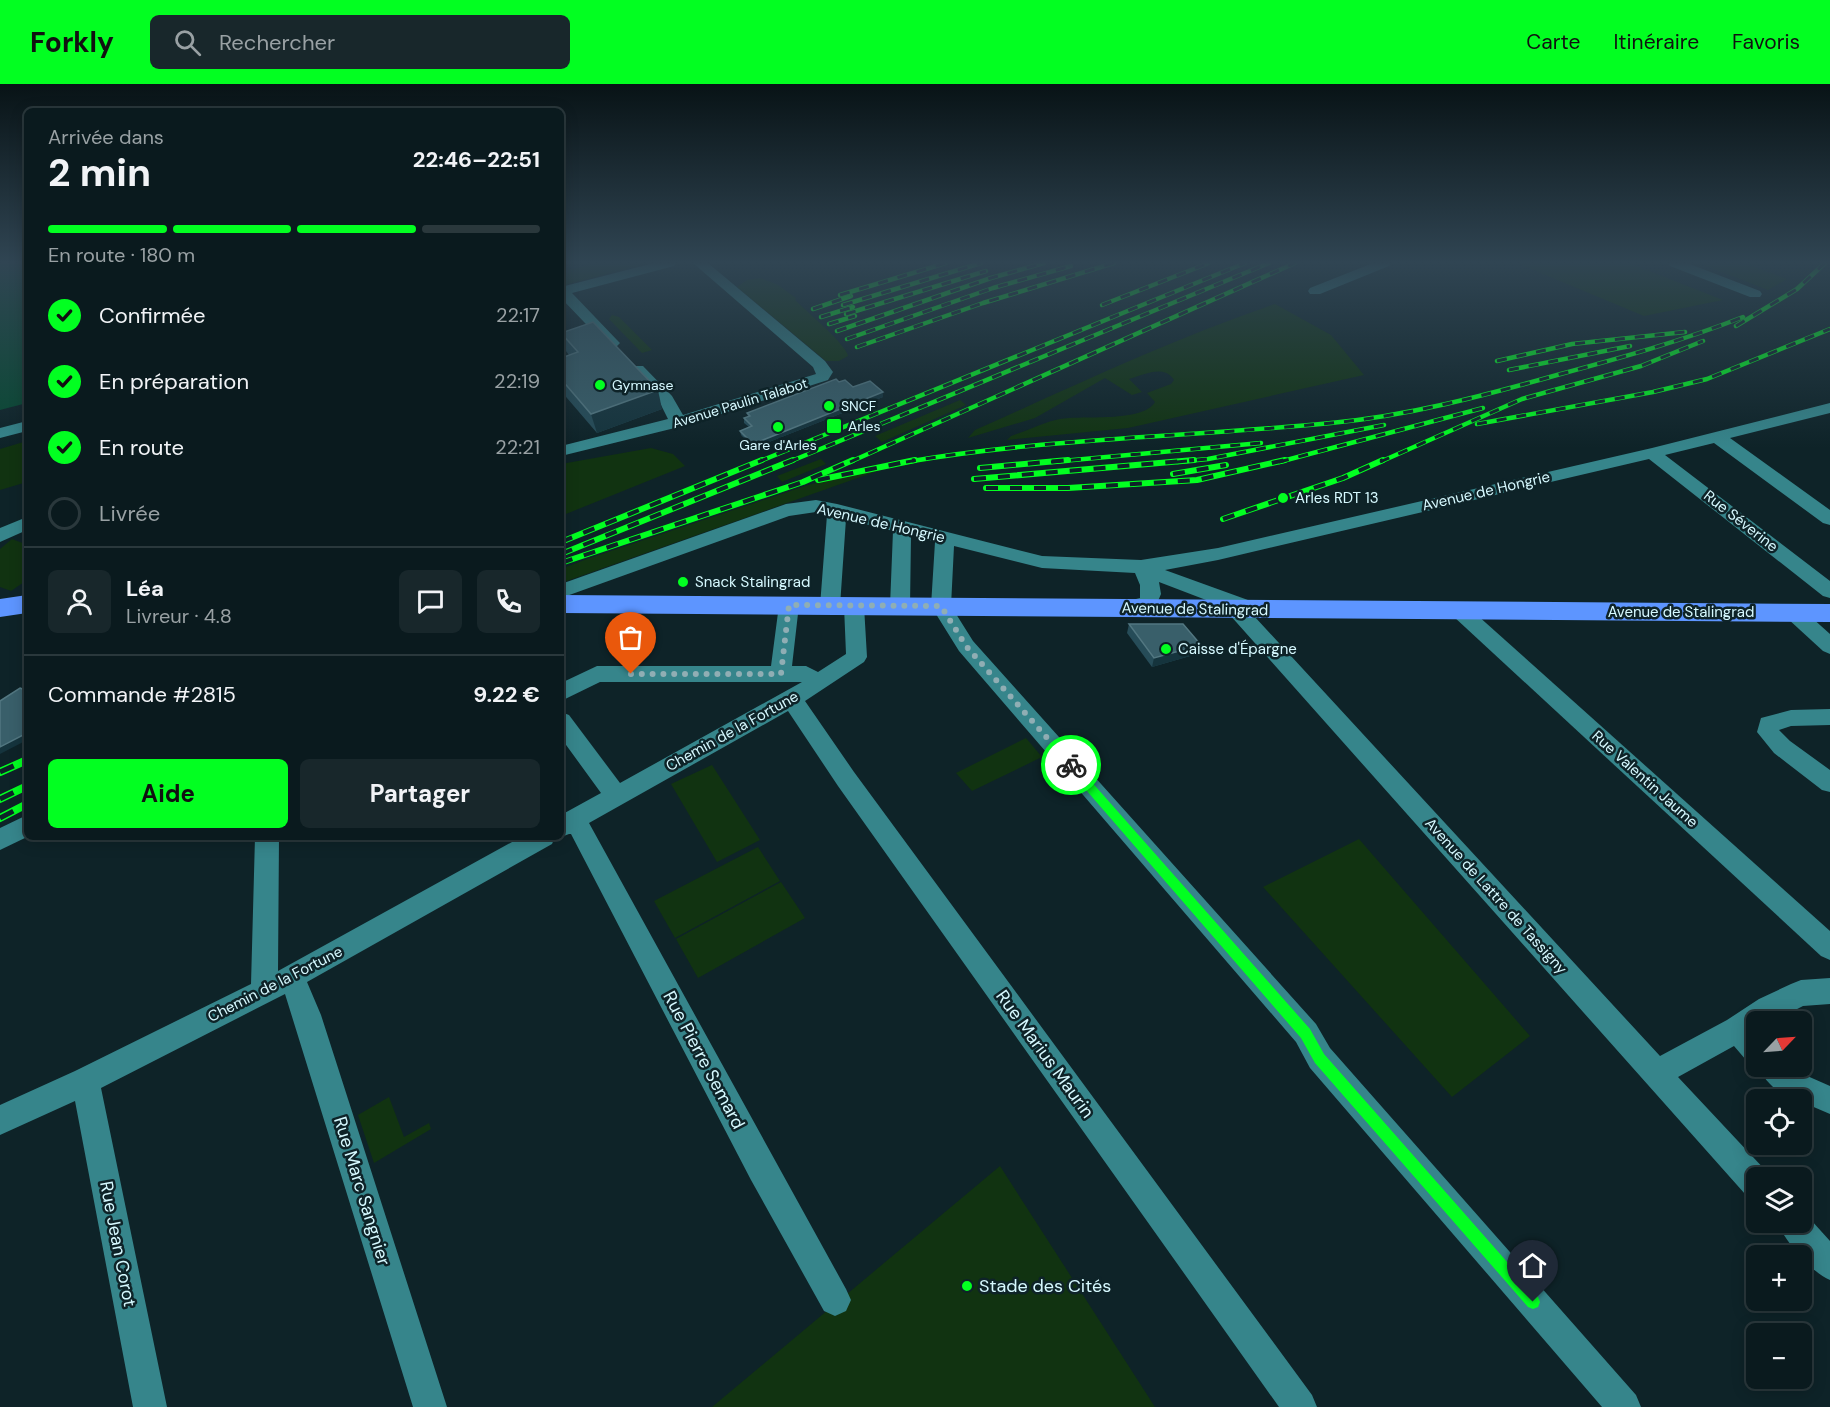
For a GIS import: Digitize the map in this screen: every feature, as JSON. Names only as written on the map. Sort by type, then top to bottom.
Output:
[{"type":"main road","name":"Avenue de Stalingrad","points":[[564,604],[1830,613]]},
{"type":"street","points":[[594,325],[670,404],[675,411],[677,422]]},
{"type":"street","name":"Avenue Paulin Talabot","points":[[564,450],[677,422],[812,382],[822,377],[825,372],[819,364],[773,325]]},
{"type":"street","name":"Avenue de Hongrie","points":[[564,590],[786,510],[816,506],[1042,562],[1141,567],[1218,554],[1652,453],[1830,408]]},
{"type":"street","points":[[0,433],[24,427]]},
{"type":"street","points":[[1717,437],[1830,519]]},
{"type":"street","name":"Rue Séverine","points":[[1652,453],[1830,591]]},
{"type":"street","points":[[837,510],[842,606]]},
{"type":"street","points":[[900,606],[902,526]]},
{"type":"street","points":[[945,537],[941,606],[966,646],[1306,1034],[1320,1058],[1624,1407]]},
{"type":"street","points":[[1127,608],[1148,603],[1151,597],[1150,582],[1141,567]]},
{"type":"street","points":[[1141,567],[1245,610]]},
{"type":"street","points":[[564,691],[597,674],[787,686],[789,605]]},
{"type":"street","name":"Chemin de la Fortune","points":[[568,823],[616,796],[787,686],[817,683],[857,657],[842,606]]},
{"type":"street","name":"Avenue de Lattre de Tassigny","points":[[1245,610],[1746,1172]]},
{"type":"street","name":"Rue Valentin Jaume","points":[[1460,611],[1830,948]]},
{"type":"street","points":[[1794,613],[1830,646]]},
{"type":"street","name":"Rue Marius Maurin","points":[[787,686],[846,779],[1300,1407]]},
{"type":"street","points":[[1830,717],[1779,720],[1769,724],[1768,732],[1782,747],[1830,783]]},
{"type":"street","points":[[564,725],[616,796]]},
{"type":"street","name":"Rue Pierre Semard","points":[[568,823],[835,1300]]},
{"type":"street","points":[[0,840],[24,827]]},
{"type":"street","points":[[264,991],[267,840]]},
{"type":"street","name":"Chemin de la Fortune","points":[[0,1120],[86,1081],[292,977],[538,840]]},
{"type":"street","name":"Rue Marc Sangnier","points":[[292,977],[307,1015],[430,1407]]},
{"type":"street","points":[[1657,1073],[1737,1029],[1769,1008],[1802,993],[1826,993],[1830,990]]},
{"type":"street","points":[[1737,1029],[1746,1039]]},
{"type":"street","points":[[1785,1077],[1795,1085],[1830,1100]]},
{"type":"street","name":"Rue Jean Corot","points":[[86,1081],[150,1407]]},
{"type":"street","points":[[1802,1233],[1830,1264]]},
{"type":"shaded area","points":[[0,325],[24,325],[24,404],[0,410]]},
{"type":"shaded area","points":[[615,325],[627,325],[652,350],[642,353]]},
{"type":"shaded area","points":[[782,325],[822,325],[841,344],[848,356],[839,361],[826,361]]},
{"type":"shaded area","points":[[1219,325],[1312,325],[1331,335],[1364,375],[1128,428],[1007,440],[1011,436],[1060,419],[1125,416],[1138,413],[1148,409],[1155,402],[1147,393],[1171,384],[1174,380],[1170,375],[1159,372],[1129,379],[1142,392],[1132,395],[1105,378],[1035,418],[968,438],[975,430]]},
{"type":"shaded area","points":[[960,400],[966,405],[882,442],[875,436]]},
{"type":"shaded area","points":[[24,442],[24,483],[0,490],[0,449]]},
{"type":"shaded area","points":[[651,448],[673,454],[685,466],[564,515],[564,463]]},
{"type":"shaded area","points":[[821,459],[826,464],[782,482],[777,476]]},
{"type":"shaded area","points":[[929,459],[883,469],[564,582],[564,568],[587,559],[808,485],[880,467]]},
{"type":"shaded area","points":[[12,539],[24,544],[24,582],[11,591],[0,587],[0,549]]},
{"type":"shaded area","points":[[1026,738],[1042,757],[972,791],[956,773]]},
{"type":"shaded area","points":[[712,765],[760,840],[717,862],[671,784]]},
{"type":"shaded area","points":[[1359,839],[1530,1036],[1452,1097],[1263,887]]},
{"type":"shaded area","points":[[758,847],[780,881],[675,938],[654,901]]},
{"type":"shaded area","points":[[781,882],[805,918],[698,978],[676,939]]},
{"type":"shaded area","points":[[389,1097],[404,1137],[429,1123],[431,1129],[374,1163],[358,1115]]},
{"type":"shaded area","name":"Stade des Cités","points":[[1000,1166],[1155,1407],[712,1407]]},
{"type":"building","name":"Gymnase","points":[[585,325],[596,325],[658,390],[591,414],[564,382],[564,357],[578,352],[564,336],[564,332]]},
{"type":"building","name":"Gare d'Arles","points":[[836,379],[839,382],[845,380],[853,387],[870,381],[883,392],[753,444],[740,431],[752,426],[744,418],[750,416],[747,413]]},
{"type":"building","points":[[1129,624],[1183,624],[1201,645],[1154,658]]},
{"type":"building","points":[[20,688],[24,690],[24,735],[0,747],[0,701]]},
{"type":"railway","points":[[837,331],[855,325]]},
{"type":"railway","points":[[847,339],[888,325]]},
{"type":"railway","points":[[857,347],[921,325]]},
{"type":"railway","points":[[758,462],[1094,325]]},
{"type":"railway","points":[[789,462],[1120,325]]},
{"type":"railway","points":[[850,462],[1157,325]]},
{"type":"railway","points":[[906,462],[1012,448],[1278,428],[1388,416],[1473,398],[1604,362],[1723,325]]},
{"type":"railway","points":[[1477,424],[1653,392],[1707,379],[1830,329]]},
{"type":"railway","points":[[1497,361],[1572,344],[1685,332]]},
{"type":"railway","points":[[1380,462],[1522,399],[1641,366],[1703,341]]},
{"type":"railway","points":[[1509,370],[1630,346]]},
{"type":"railway","points":[[1279,462],[1483,408]]},
{"type":"railway","points":[[1177,462],[1208,459],[1384,425]]},
{"type":"railway","points":[[1051,462],[1261,443]]},
{"type":"railway","points":[[564,541],[762,460]]},
{"type":"railway","points":[[564,553],[793,460]]},
{"type":"railway","points":[[564,562],[803,482],[853,460]]},
{"type":"railway","points":[[818,480],[915,460]]},
{"type":"railway","points":[[980,468],[1068,460]]},
{"type":"railway","points":[[974,479],[1194,460]]},
{"type":"railway","points":[[986,488],[1068,488],[1197,480],[1285,460]]},
{"type":"railway","points":[[1223,519],[1343,478],[1383,460]]},
{"type":"railway","points":[[1173,474],[1226,465]]},
{"type":"railway","points":[[0,772],[24,761]]},
{"type":"railway","points":[[0,799],[24,787]]},
{"type":"railway","points":[[0,818],[24,806]]},
{"type":"way so far","points":[[631,674],[781,674],[789,605],[941,606],[966,646],[1071,765]]},
{"type":"place","name":"Gymnase","points":[[600,385]]},
{"type":"place","name":"SNCF","points":[[829,406]]},
{"type":"place","name":"Arles","points":[[834,426]]},
{"type":"place","name":"Gare d'Arles","points":[[778,427]]},
{"type":"place","name":"Arles RDT 13","points":[[1283,498]]},
{"type":"place","name":"Snack Stalingrad","points":[[683,582]]},
{"type":"place","name":"Caisse d'Épargne","points":[[1166,649]]},
{"type":"place","name":"Stade des Cités","points":[[967,1286]]},
{"type":"route","points":[[1071,765],[1306,1034],[1320,1058],[1533,1302]]}]
